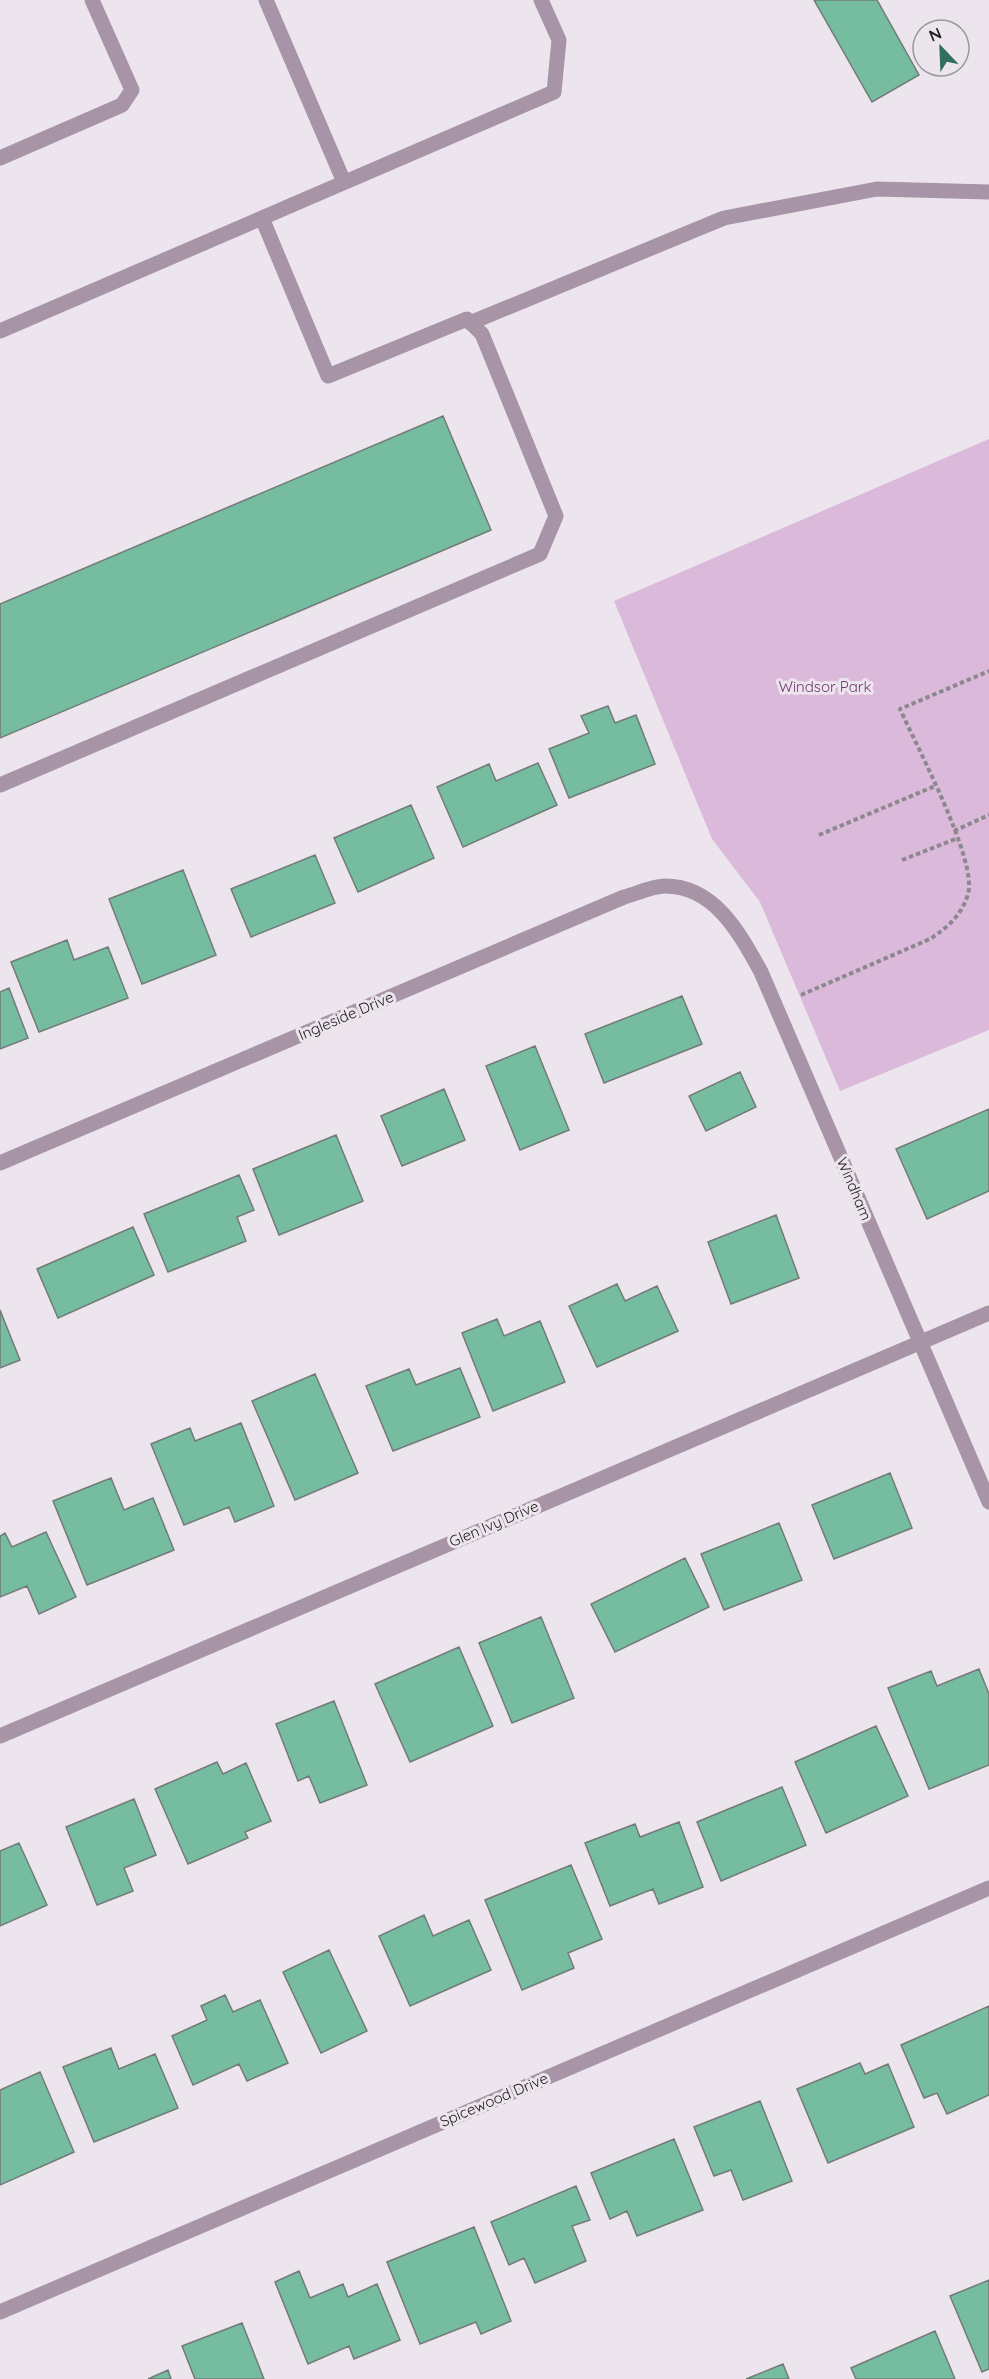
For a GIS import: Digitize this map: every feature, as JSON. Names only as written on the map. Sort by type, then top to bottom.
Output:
[{"type":"street","points":[[0,158],[122,105],[132,90],[92,0]]},
{"type":"street","points":[[266,0],[345,182]]},
{"type":"street","points":[[0,331],[554,92],[559,40],[541,0]]},
{"type":"street","points":[[470,323],[724,218],[877,189],[989,192]]},
{"type":"street","points":[[0,785],[540,554],[556,516],[482,334],[467,319],[328,376],[262,218]]},
{"type":"street","name":"Ingleside Drive","points":[[0,1163],[624,897],[663,886],[695,891]]},
{"type":"street","name":"Windham","points":[[695,891],[720,911],[740,934],[761,972],[989,1502]]},
{"type":"street","name":"Glen Ivy Drive","points":[[0,1736],[989,1313]]},
{"type":"street","name":"Spicewood Drive","points":[[0,2312],[989,1888]]},
{"type":"path","points":[[776,1006],[930,939],[949,927],[969,893],[969,872],[958,838],[900,709],[989,671]]},
{"type":"path","points":[[819,835],[934,786]]},
{"type":"path","points":[[954,831],[989,815]]},
{"type":"path","points":[[902,860],[958,838]]},
{"type":"green space","name":"Windsor Park","points":[[989,439],[989,1030],[840,1091],[760,902],[712,839],[614,601]]},
{"type":"building","points":[[814,0],[877,0],[911,61],[911,78],[914,78],[872,102]]},
{"type":"building","points":[[443,416],[491,530],[0,738],[0,604]]},
{"type":"building","points":[[608,706],[615,723],[636,715],[655,764],[569,798],[549,749],[589,733],[581,716]]},
{"type":"building","points":[[538,763],[557,805],[463,847],[437,787],[489,764],[496,781]]},
{"type":"building","points":[[411,805],[434,858],[358,892],[334,838]]},
{"type":"building","points":[[315,855],[335,903],[251,937],[231,889]]},
{"type":"building","points":[[183,870],[216,955],[142,984],[109,899]]},
{"type":"building","points":[[67,940],[74,960],[108,947],[128,998],[39,1032],[11,962]]},
{"type":"building","points":[[9,988],[28,1038],[0,1049],[0,992]]},
{"type":"building","points":[[682,996],[702,1044],[604,1083],[585,1034]]},
{"type":"building","points":[[535,1046],[569,1130],[520,1150],[486,1066]]},
{"type":"building","points":[[740,1072],[756,1107],[706,1131],[689,1096]]},
{"type":"building","points":[[444,1089],[465,1140],[402,1166],[381,1116]]},
{"type":"building","points":[[989,1109],[989,1191],[927,1219],[896,1149]]},
{"type":"building","points":[[336,1135],[363,1201],[279,1235],[253,1169]]},
{"type":"building","points":[[239,1175],[254,1210],[237,1217],[246,1241],[168,1272],[144,1214]]},
{"type":"building","points":[[776,1215],[799,1278],[731,1304],[708,1242]]},
{"type":"building","points":[[133,1227],[154,1275],[58,1318],[37,1269]]},
{"type":"building","points":[[617,1284],[625,1301],[657,1286],[678,1331],[597,1367],[569,1306]]},
{"type":"building","points":[[0,1310],[20,1360],[0,1368]]},
{"type":"building","points":[[497,1319],[504,1336],[540,1321],[565,1382],[493,1411],[462,1333]]},
{"type":"building","points":[[460,1368],[480,1417],[393,1451],[366,1386],[409,1369],[416,1385]]},
{"type":"building","points":[[315,1374],[358,1473],[295,1500],[252,1401]]},
{"type":"building","points":[[241,1423],[274,1506],[235,1522],[229,1507],[184,1525],[151,1444],[190,1428],[195,1441]]},
{"type":"building","points":[[890,1473],[912,1528],[834,1559],[812,1505]]},
{"type":"building","points":[[111,1478],[124,1510],[153,1498],[174,1550],[87,1585],[53,1501]]},
{"type":"building","points":[[779,1523],[802,1580],[724,1610],[701,1554]]},
{"type":"building","points":[[46,1532],[76,1597],[39,1614],[27,1586],[0,1597],[0,1536],[5,1533],[12,1547]]},
{"type":"building","points":[[685,1558],[709,1607],[615,1652],[591,1604]]},
{"type":"building","points":[[541,1617],[574,1698],[512,1723],[479,1643]]},
{"type":"building","points":[[459,1647],[493,1726],[410,1762],[375,1684]]},
{"type":"building","points":[[979,1669],[989,1694],[989,1765],[929,1789],[888,1688],[931,1671],[937,1686]]},
{"type":"building","points":[[334,1701],[367,1785],[320,1803],[309,1776],[298,1781],[276,1724]]},
{"type":"building","points":[[876,1726],[908,1796],[826,1833],[795,1762]]},
{"type":"building","points":[[217,1762],[223,1774],[246,1763],[271,1821],[245,1832],[248,1838],[188,1864],[155,1789]]},
{"type":"building","points":[[782,1787],[806,1845],[721,1881],[697,1822]]},
{"type":"building","points":[[134,1799],[156,1855],[124,1868],[133,1891],[97,1905],[66,1827]]},
{"type":"building","points":[[679,1822],[703,1887],[659,1904],[653,1889],[610,1906],[585,1843],[635,1824],[640,1837]]},
{"type":"building","points":[[19,1843],[47,1905],[0,1926],[0,1851]]},
{"type":"building","points":[[571,1865],[602,1939],[568,1953],[574,1968],[522,1990],[485,1900]]},
{"type":"building","points":[[424,1915],[433,1936],[469,1920],[491,1970],[410,2006],[379,1936]]},
{"type":"building","points":[[329,1950],[367,2031],[321,2053],[283,1972]]},
{"type":"building","points":[[225,1995],[233,2012],[260,2000],[288,2063],[247,2081],[239,2064],[193,2085],[172,2036],[207,2020],[201,2006]]},
{"type":"building","points":[[989,2006],[989,2095],[947,2114],[937,2093],[924,2098],[901,2045]]},
{"type":"building","points":[[111,2048],[119,2069],[155,2054],[178,2108],[94,2142],[63,2067]]},
{"type":"building","points":[[860,2063],[865,2074],[888,2064],[914,2127],[828,2163],[797,2089]]},
{"type":"building","points":[[40,2072],[74,2152],[0,2185],[0,2090]]},
{"type":"building","points":[[760,2101],[792,2181],[743,2200],[731,2170],[714,2176],[694,2127]]},
{"type":"building","points":[[674,2139],[703,2210],[637,2236],[627,2211],[610,2219],[591,2173]]},
{"type":"building","points":[[576,2186],[590,2220],[572,2226],[586,2261],[535,2283],[524,2258],[509,2265],[491,2222]]},
{"type":"building","points":[[474,2227],[511,2321],[481,2334],[476,2322],[420,2344],[387,2262]]},
{"type":"building","points":[[299,2271],[310,2298],[343,2284],[348,2297],[377,2284],[400,2340],[354,2359],[349,2346],[308,2364],[275,2282]]},
{"type":"building","points":[[989,2280],[989,2369],[982,2372],[950,2296]]},
{"type":"building","points":[[242,2323],[264,2379],[195,2379],[182,2346]]},
{"type":"building","points":[[935,2331],[955,2379],[856,2379],[851,2368]]},
{"type":"building","points":[[783,2364],[789,2379],[746,2379]]},
{"type":"building","points":[[168,2370],[171,2379],[148,2379]]}]
